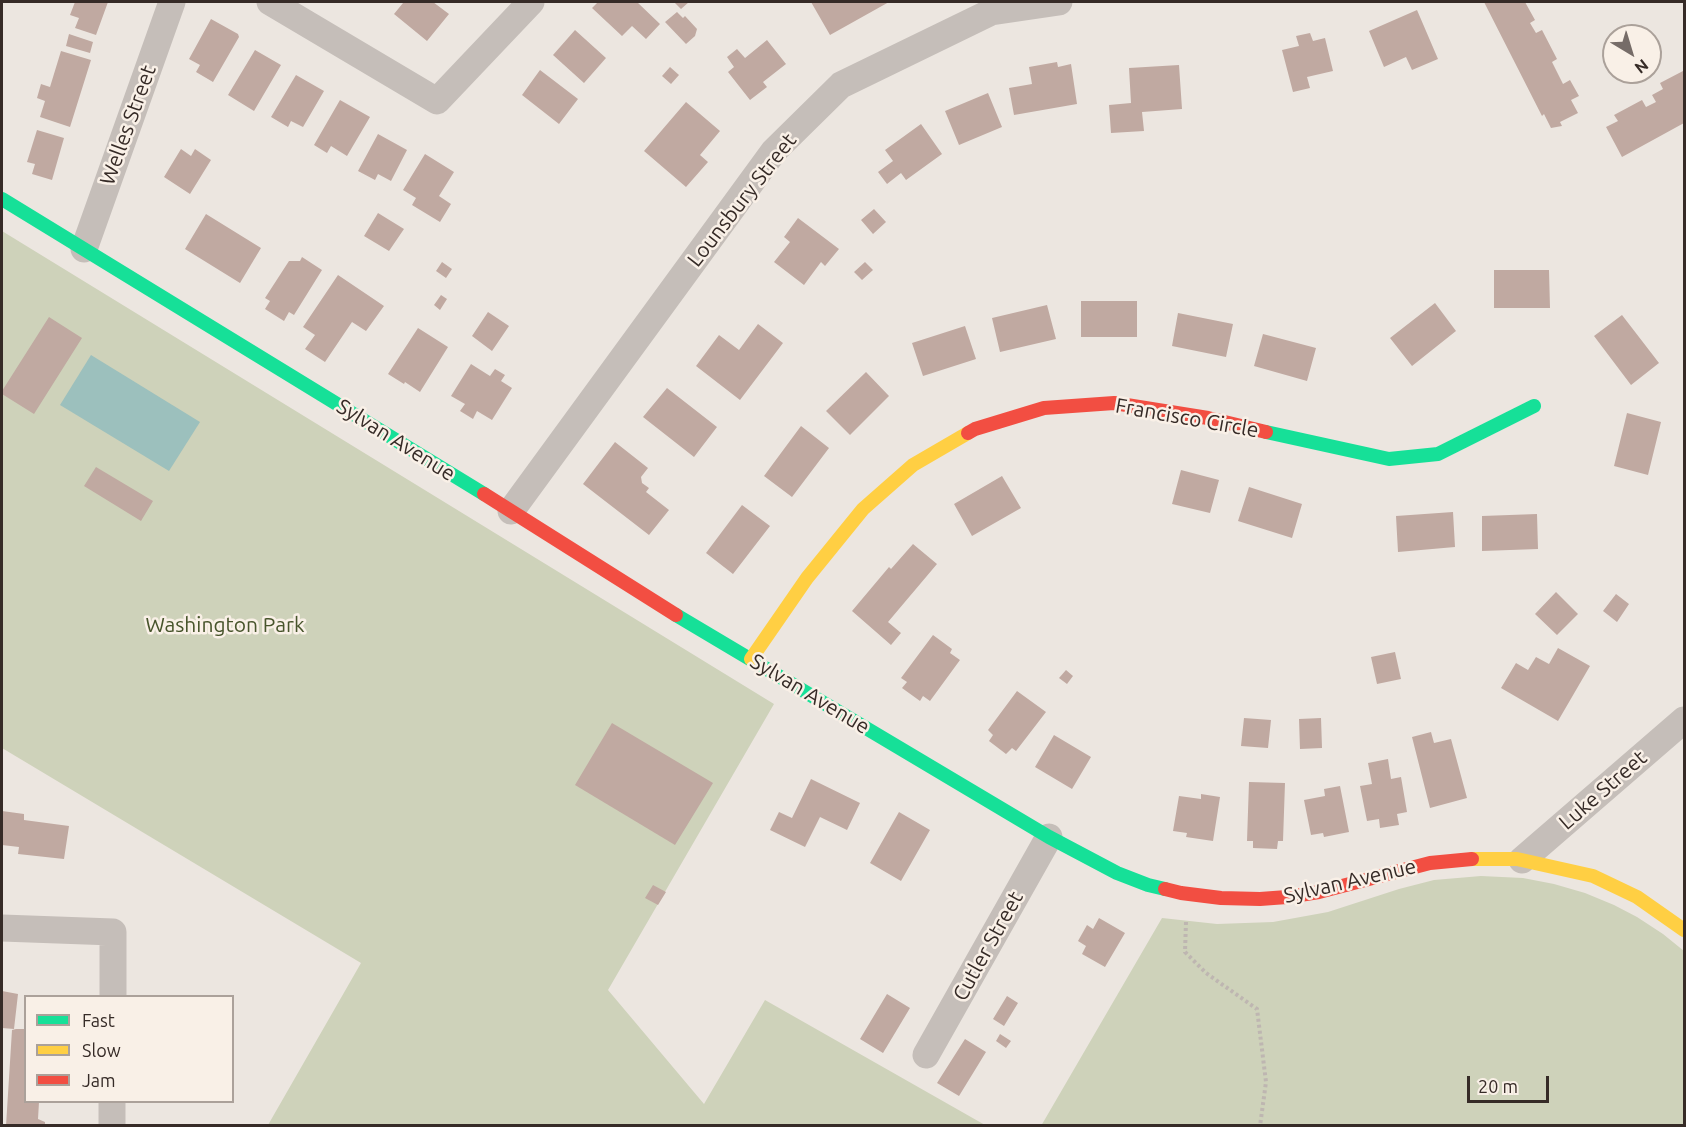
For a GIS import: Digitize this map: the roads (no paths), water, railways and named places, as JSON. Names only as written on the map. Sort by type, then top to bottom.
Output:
[{"type":"street","name":"Welles Street","points":[[84,249],[172,2]]},
{"type":"street","points":[[270,2],[437,101],[531,2]]},
{"type":"street","name":"Lounsbury Street","points":[[511,511],[774,151],[841,85],[991,12],[1059,2]]},
{"type":"street","name":"Sylvan Avenue","points":[[2,200],[421,454],[624,583],[1049,837],[1124,876],[1188,894],[1243,899],[1287,897],[1319,892],[1430,863],[1486,858],[1522,860],[1579,872],[1608,882],[1637,897],[1684,930]]},
{"type":"street","name":"Francisco Circle","points":[[751,659],[807,578],[864,509],[913,465],[975,429],[1044,408],[1114,404],[1208,418],[1389,459],[1438,454],[1534,406]]},
{"type":"street","name":"Luke Street","points":[[1522,860],[1684,720]]},
{"type":"street","name":"Cutler Street","points":[[926,1055],[1049,837]]},
{"type":"street","points":[[2,928],[113,932],[113,995]]},
{"type":"street","points":[[112,1103],[112,1125]]},
{"type":"water","points":[[91,355],[200,422],[169,471],[60,405]]},
{"type":"park label","name":"Washington Park","points":[[225,625]]}]
